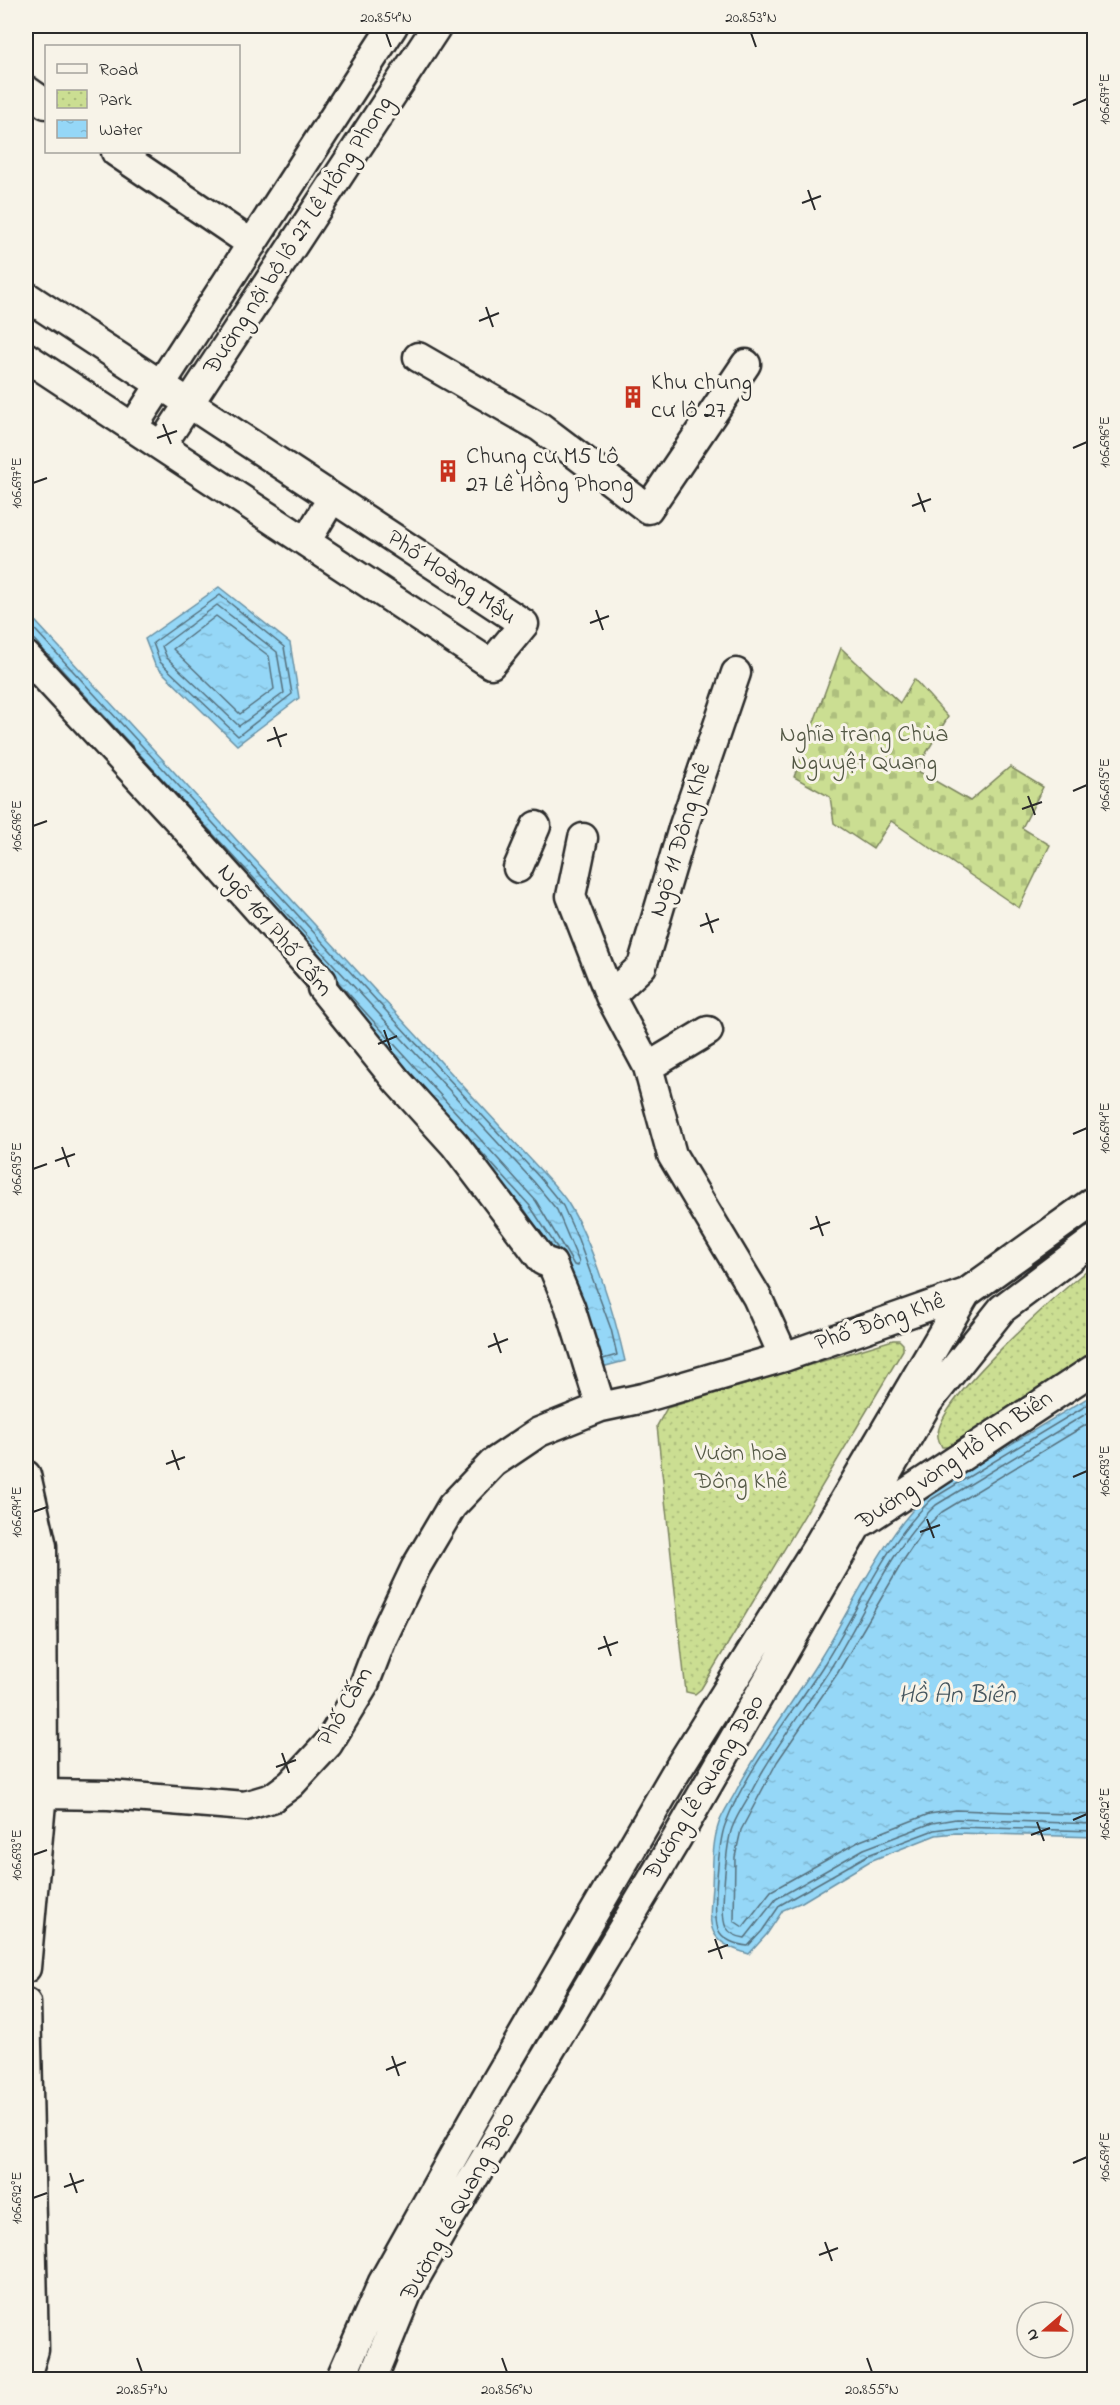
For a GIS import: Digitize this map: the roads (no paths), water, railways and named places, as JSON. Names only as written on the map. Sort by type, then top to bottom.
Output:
[{"type":"street","points":[[133,427],[393,26]]},
{"type":"street","name":"Đường nội bộ lô 27 Lê Hồng Phong","points":[[161,446],[437,26]]},
{"type":"street","points":[[26,90],[45,104]]},
{"type":"street","points":[[117,153],[252,243]]},
{"type":"street","name":"Phố Hoàng Mậu","points":[[26,296],[524,624],[491,664],[26,357]]},
{"type":"street","points":[[418,357],[540,427],[648,510],[746,364]]},
{"type":"street","points":[[306,542],[332,498]]},
{"type":"street","name":"Ngõ 161 Phố Cấm","points":[[26,656],[181,822],[322,981],[329,982],[375,1044],[460,1140],[549,1247],[552,1264],[570,1307],[601,1407]]},
{"type":"street","name":"Ngõ 11 Đông Khê","points":[[610,996],[642,966],[684,825],[736,673]]},
{"type":"street","points":[[518,868],[536,826]]},
{"type":"street","points":[[583,838],[571,896],[610,996],[648,1067],[672,1155],[757,1297],[784,1357]]},
{"type":"street","points":[[648,1067],[708,1031]]},
{"type":"street","name":"Phố Đông Khê","points":[[643,1398],[784,1357],[966,1293],[1095,1201]]},
{"type":"street","name":"Đường Lê Quang Đạo","points":[[372,2379],[409,2289],[443,2229],[677,1838],[928,1402],[1002,1309],[1095,1240]]},
{"type":"street","points":[[966,1293],[1002,1309]]},
{"type":"street","name":"Đường Lê Quang Đạo","points":[[340,2379],[383,2282],[472,2121],[676,1772],[814,1552],[966,1293]]},
{"type":"street","name":"Đường vòng Hồ An Biên","points":[[814,1552],[859,1525],[982,1441],[1095,1369]]},
{"type":"street","name":"Phố Cấm","points":[[43,1794],[109,1795],[245,1806],[272,1798],[291,1784],[334,1734],[364,1685],[409,1579],[452,1506],[493,1463],[539,1432],[601,1407],[643,1398]]},
{"type":"street","points":[[26,1474],[42,1546],[43,1794],[26,1968]]},
{"type":"street","points":[[26,2003],[34,2350],[26,2377]]},
{"type":"water","points":[[219,587],[290,643],[299,698],[237,745],[155,665],[145,639]]},
{"type":"water","points":[[26,611],[562,1195],[577,1219],[594,1258],[609,1301],[625,1361],[598,1368],[552,1251],[525,1210],[264,921],[26,670]]},
{"type":"water","name":"Hồ An Biên","points":[[1094,1394],[1094,1837],[956,1833],[936,1835],[870,1861],[802,1902],[783,1910],[767,1934],[749,1954],[724,1944],[713,1931],[710,1912],[714,1846],[719,1823],[756,1757],[821,1657],[882,1551],[911,1512],[928,1494]]},
{"type":"place","name":"Khu chung cư lô 27","points":[[633,397]]},
{"type":"place","name":"Chung cư M5 Lô 27 Lê Hồng Phong","points":[[448,471]]},
{"type":"park label","name":"Nghĩa trang Chùa Nguyệt Quang","points":[[864,749]]},
{"type":"park label","name":"Vườn hoa Đông Khê","points":[[741,1468]]}]
